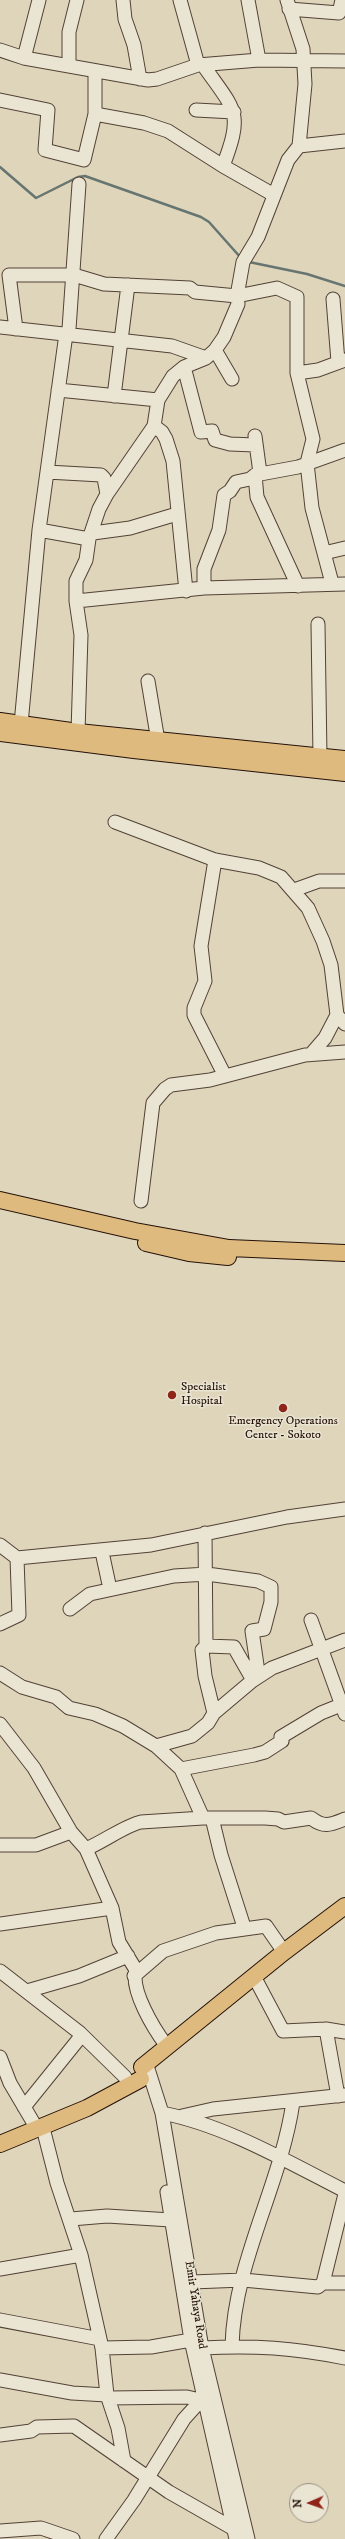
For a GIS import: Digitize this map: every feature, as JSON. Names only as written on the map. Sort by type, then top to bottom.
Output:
[{"type":"main road","points":[[0,721],[78,732],[345,759]]},
{"type":"main road","points":[[0,733],[134,750],[345,773]]},
{"type":"main road","points":[[0,1200],[134,1230],[229,1248],[345,1254]]},
{"type":"main road","points":[[0,1211],[189,1253],[245,1259],[345,1263]]},
{"type":"main road","points":[[140,2073],[166,2045],[345,1906]]},
{"type":"main road","points":[[0,2134],[38,2125],[87,2108],[140,2073],[345,1914]]},
{"type":"main road","points":[[0,2144],[38,2125]]},
{"type":"street","points":[[24,58],[39,0]]},
{"type":"street","points":[[69,66],[69,32],[77,0]]},
{"type":"street","points":[[123,0],[125,19],[134,45],[140,79]]},
{"type":"street","points":[[180,0],[200,65],[234,112],[233,139],[223,166]]},
{"type":"street","points":[[248,0],[259,60]]},
{"type":"street","points":[[288,4],[339,13],[342,0]]},
{"type":"street","points":[[78,732],[81,635],[76,601],[76,581],[86,560],[99,509],[107,494],[154,426],[158,400],[173,376],[184,367],[211,354],[236,312],[237,296],[245,259],[258,237],[288,160],[299,146],[305,84],[300,35],[288,4]]},
{"type":"street","points":[[0,50],[24,58],[140,79],[157,79],[200,65],[259,60],[345,61]]},
{"type":"street","points":[[0,100],[48,110],[45,150],[84,160],[95,114],[95,72]]},
{"type":"street","points":[[196,110],[234,112]]},
{"type":"street","points":[[95,114],[144,123],[168,131],[223,166],[274,195]]},
{"type":"street","points":[[299,146],[345,141]]},
{"type":"street","points":[[21,724],[39,530],[66,334],[69,329],[74,275],[79,184]]},
{"type":"street","points":[[16,329],[9,274],[74,275],[104,284],[190,288],[195,292],[237,296],[277,288],[297,297],[296,373],[312,439],[308,463],[312,508],[324,553],[339,584],[204,588],[76,601]]},
{"type":"street","points":[[114,396],[128,285]]},
{"type":"street","points":[[296,373],[318,370],[342,361],[333,300]]},
{"type":"street","points":[[0,327],[172,346],[211,354],[232,379]]},
{"type":"street","points":[[184,367],[201,432],[212,431],[215,440],[230,444],[255,440],[258,474],[257,497],[298,586]]},
{"type":"street","points":[[58,390],[158,400]]},
{"type":"street","points":[[154,426],[166,439],[173,462],[177,514],[186,591]]},
{"type":"street","points":[[204,588],[204,570],[219,530],[224,495],[230,491],[236,482],[250,479],[258,474],[298,467],[345,450]]},
{"type":"street","points":[[47,472],[101,475],[104,478],[107,494]]},
{"type":"street","points":[[39,530],[91,536],[130,528],[177,514]]},
{"type":"street","points":[[324,553],[345,548]]},
{"type":"street","points":[[318,624],[320,757]]},
{"type":"street","points":[[148,681],[157,735]]},
{"type":"street","points":[[114,822],[215,860],[259,868],[281,877],[294,890],[308,908],[323,941],[331,966],[341,1020],[312,1053]]},
{"type":"street","points":[[215,860],[201,946],[205,981],[194,1008],[194,1015],[225,1076]]},
{"type":"street","points":[[294,890],[319,881],[345,881]]},
{"type":"street","points":[[141,1201],[153,1103],[158,1096],[171,1085],[210,1080],[312,1053],[345,1052]]},
{"type":"street","points":[[0,1545],[17,1558],[102,1552],[157,1544],[205,1533],[345,1508]]},
{"type":"street","points":[[205,1533],[207,1574],[206,1646],[202,1650],[205,1676],[214,1714]]},
{"type":"street","points":[[102,1552],[110,1589]]},
{"type":"street","points":[[0,1624],[19,1615],[17,1558]]},
{"type":"street","points":[[70,1609],[90,1594],[174,1576],[207,1574],[258,1581],[271,1587],[267,1622],[264,1629],[252,1631],[257,1665],[247,1668]]},
{"type":"street","points":[[181,1769],[265,1752],[282,1741],[281,1737],[321,1713],[343,1710],[311,1620]]},
{"type":"street","points":[[156,1746],[192,1736],[252,1680],[272,1668],[345,1640]]},
{"type":"street","points":[[206,1646],[234,1647],[240,1660],[247,1668],[252,1680]]},
{"type":"street","points":[[0,1673],[22,1687],[56,1697],[69,1708],[95,1714],[123,1726],[156,1746],[181,1769],[207,1818],[221,1855],[244,1927]]},
{"type":"street","points":[[0,1724],[5,1739],[34,1768],[71,1832],[86,1849],[112,1908],[117,1937],[136,1970],[134,1976],[151,2023],[166,2045]]},
{"type":"street","points":[[86,1849],[105,1841],[134,1823],[207,1818],[278,1819],[284,1822],[311,1818],[322,1826],[330,1826],[345,1819]]},
{"type":"street","points":[[0,1845],[36,1845],[71,1832]]},
{"type":"street","points":[[0,1924],[112,1908]]},
{"type":"street","points":[[134,1976],[163,1951],[216,1933],[244,1927],[266,1926],[284,1952]]},
{"type":"street","points":[[27,1991],[79,1976],[128,1956]]},
{"type":"street","points":[[0,1971],[82,2035],[140,2073]]},
{"type":"street","points":[[257,1982],[283,2031],[326,2029],[345,2032]]},
{"type":"street","points":[[182,2116],[213,2110],[342,2096],[326,2029]]},
{"type":"street","points":[[24,2107],[82,2035]]},
{"type":"street","points":[[0,2057],[10,2083],[24,2107],[38,2125],[57,2183],[71,2219],[81,2255],[101,2343],[109,2397],[124,2460]]},
{"type":"street","name":"Emir Yahaya Road","points":[[140,2073],[162,2113],[192,2282],[202,2348],[248,2539]]},
{"type":"street","name":"Emir Yahaya Road","points":[[140,2073],[155,2114],[171,2220],[202,2399],[235,2534]]},
{"type":"street","points":[[232,2346],[236,2313],[243,2280],[280,2158],[293,2102]]},
{"type":"street","points":[[162,2113],[182,2116],[280,2158],[345,2193],[323,2283],[318,2287],[243,2280],[192,2282]]},
{"type":"street","points":[[71,2219],[107,2216],[171,2220]]},
{"type":"street","points":[[0,2269],[81,2255]]},
{"type":"street","points":[[323,2283],[345,2283]]},
{"type":"street","points":[[0,2320],[101,2343],[151,2348],[191,2340]]},
{"type":"street","points":[[202,2348],[232,2346],[303,2349],[345,2358]]},
{"type":"street","points":[[0,2380],[72,2393],[109,2397],[187,2397],[202,2399]]},
{"type":"street","points":[[106,2539],[149,2477],[184,2420],[202,2399]]},
{"type":"street","points":[[0,2435],[31,2431],[37,2428],[74,2426],[235,2534]]},
{"type":"street","points":[[0,2531],[42,2528],[73,2539]]},
{"type":"waterway","points":[[0,167],[36,198],[78,177],[85,176],[201,217],[209,222],[241,258]]},
{"type":"waterway","points":[[249,262],[307,274],[345,286]]},
{"type":"place","name":"Specialist Hospital","points":[[172,1395]]},
{"type":"place","name":"Emergency Operations Center - Sokoto","points":[[283,1408]]}]
